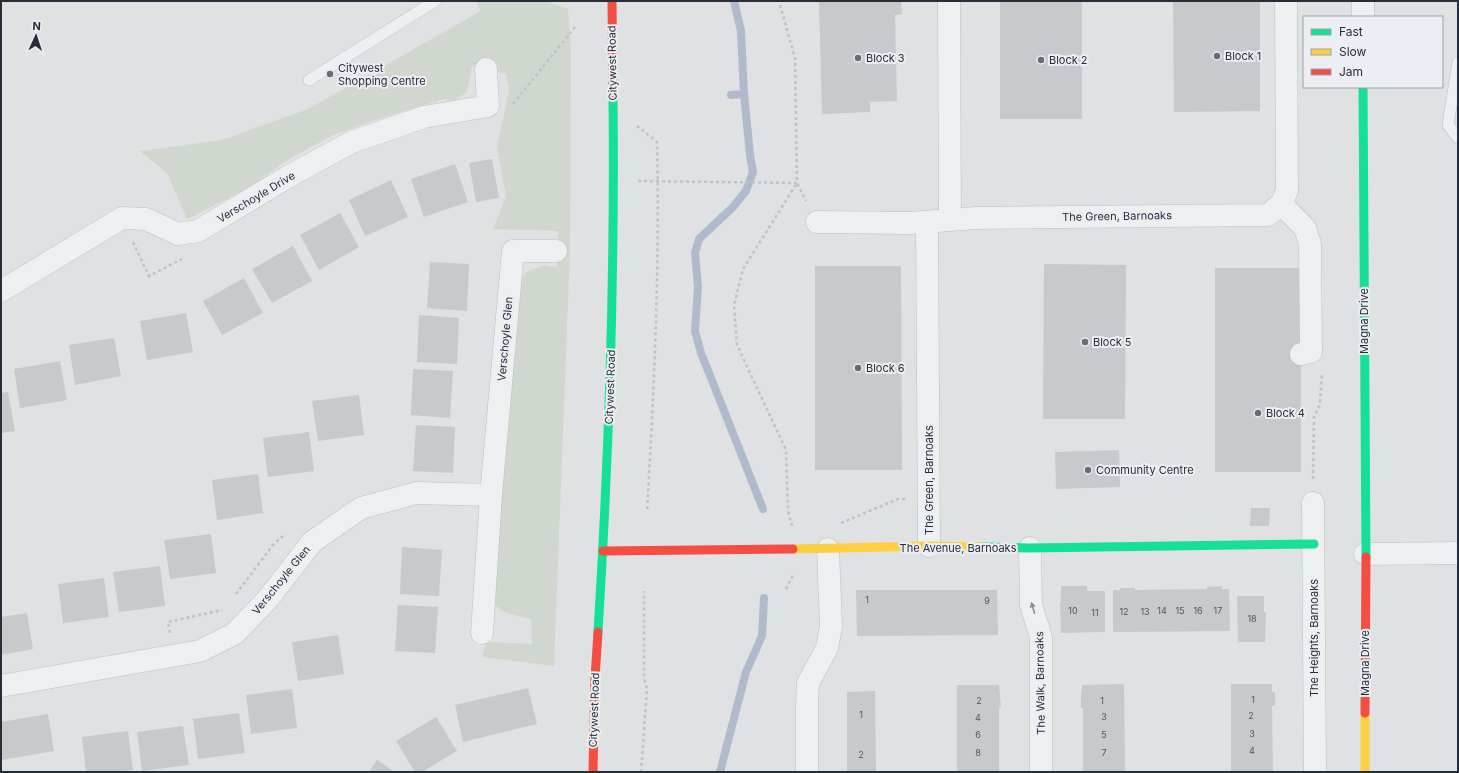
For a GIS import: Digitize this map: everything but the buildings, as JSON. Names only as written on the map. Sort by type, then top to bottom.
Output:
[{"type":"street","name":"Citywest Road","points":[[593,772],[595,678],[603,551],[613,311],[614,180],[612,1]]},
{"type":"street","points":[[950,1],[950,220]]},
{"type":"street","points":[[1286,1],[1287,191],[1281,204],[1305,228],[1310,244],[1311,352],[1301,354]]},
{"type":"street","points":[[1363,1],[1363,16]]},
{"type":"street","name":"Verschoyle Drive","points":[[1,291],[122,218],[146,219],[178,234],[198,231],[291,175],[352,142],[424,117],[488,106],[486,69]]},
{"type":"street","name":"Magna Drive","points":[[1363,88],[1365,772]]},
{"type":"street","name":"The Green, Barnoaks","points":[[817,222],[910,223],[976,218],[1268,215],[1281,204]]},
{"type":"street","name":"The Green, Barnoaks","points":[[927,222],[929,546]]},
{"type":"street","name":"Verschoyle Glen","points":[[482,633],[491,495],[513,251],[556,251]]},
{"type":"street","name":"Verschoyle Glen","points":[[1,686],[200,651],[234,634],[267,600],[312,542],[361,508],[416,493],[491,495]]},
{"type":"street","name":"The Heights, Barnoaks","points":[[1313,503],[1315,772]]},
{"type":"street","name":"The Avenue, Barnoaks","points":[[603,551],[793,550],[929,546],[1030,548],[1314,544]]},
{"type":"street","name":"The Walk, Barnoaks","points":[[1030,548],[1031,605],[1041,637],[1041,772]]},
{"type":"street","points":[[807,772],[808,683],[827,648],[831,626],[828,549]]},
{"type":"street","points":[[1365,554],[1458,554]]},
{"type":"lane","points":[[309,80],[434,1]]},
{"type":"lane","points":[[1458,62],[1448,125],[1458,138]]},
{"type":"path","points":[[779,1],[795,58],[797,183],[817,222]]},
{"type":"path","points":[[647,512],[654,370],[658,181],[657,142]]},
{"type":"path","points":[[614,180],[797,183]]},
{"type":"path","points":[[786,590],[793,574],[793,528],[788,511],[786,450],[738,345],[734,305],[743,269],[797,183]]},
{"type":"path","points":[[1313,503],[1314,417],[1320,404],[1322,386]]},
{"type":"path","points":[[838,524],[898,499],[929,498]]},
{"type":"path","points":[[233,597],[273,545],[285,535]]},
{"type":"path","points":[[641,772],[647,689],[644,678],[644,591]]},
{"type":"path","points":[[172,637],[168,622],[225,609]]},
{"type":"shaded area","points":[[476,1],[545,1],[568,9],[571,50],[570,249],[554,666],[482,657],[486,642],[532,644],[531,619],[506,613],[496,606],[494,596],[518,288],[525,273],[544,265],[557,267],[558,231],[493,229],[506,196],[497,147],[509,90],[506,74],[472,66],[467,92],[453,101],[444,99],[372,121],[331,136],[286,161],[245,190],[187,219],[167,173],[140,151],[222,140],[308,109],[481,11]]},
{"type":"waterway","points":[[734,1],[741,31],[744,94],[753,172],[746,191],[733,207],[699,239],[695,253],[698,287],[695,331],[701,353],[763,509]]},
{"type":"waterway","points":[[731,95],[744,94]]},
{"type":"waterway","points":[[720,772],[746,672],[762,636],[764,598]]},
{"type":"traffic: fast","points":[[1363,88],[1366,557]]},
{"type":"traffic: fast","points":[[598,632],[605,498],[612,298],[613,97]]},
{"type":"traffic: fast","points":[[981,547],[1030,548],[1314,544]]},
{"type":"traffic: slow","points":[[793,549],[929,546],[981,547]]},
{"type":"traffic: slow","points":[[1365,713],[1365,772]]},
{"type":"traffic: jam","points":[[612,1],[613,97]]},
{"type":"traffic: jam","points":[[603,551],[793,549]]},
{"type":"traffic: jam","points":[[1365,713],[1366,557]]},
{"type":"traffic: jam","points":[[593,772],[595,678],[598,632]]},
{"type":"place","name":"Block 1","points":[[1217,56]]},
{"type":"place","name":"Block 3","points":[[858,58]]},
{"type":"place","name":"Block 2","points":[[1041,60]]},
{"type":"place","name":"Citywest Shopping Centre","points":[[330,74]]},
{"type":"place","name":"Block 5","points":[[1085,342]]},
{"type":"place","name":"Block 6","points":[[858,368]]},
{"type":"place","name":"Block 4","points":[[1258,413]]},
{"type":"place","name":"Community Centre","points":[[1088,470]]}]
